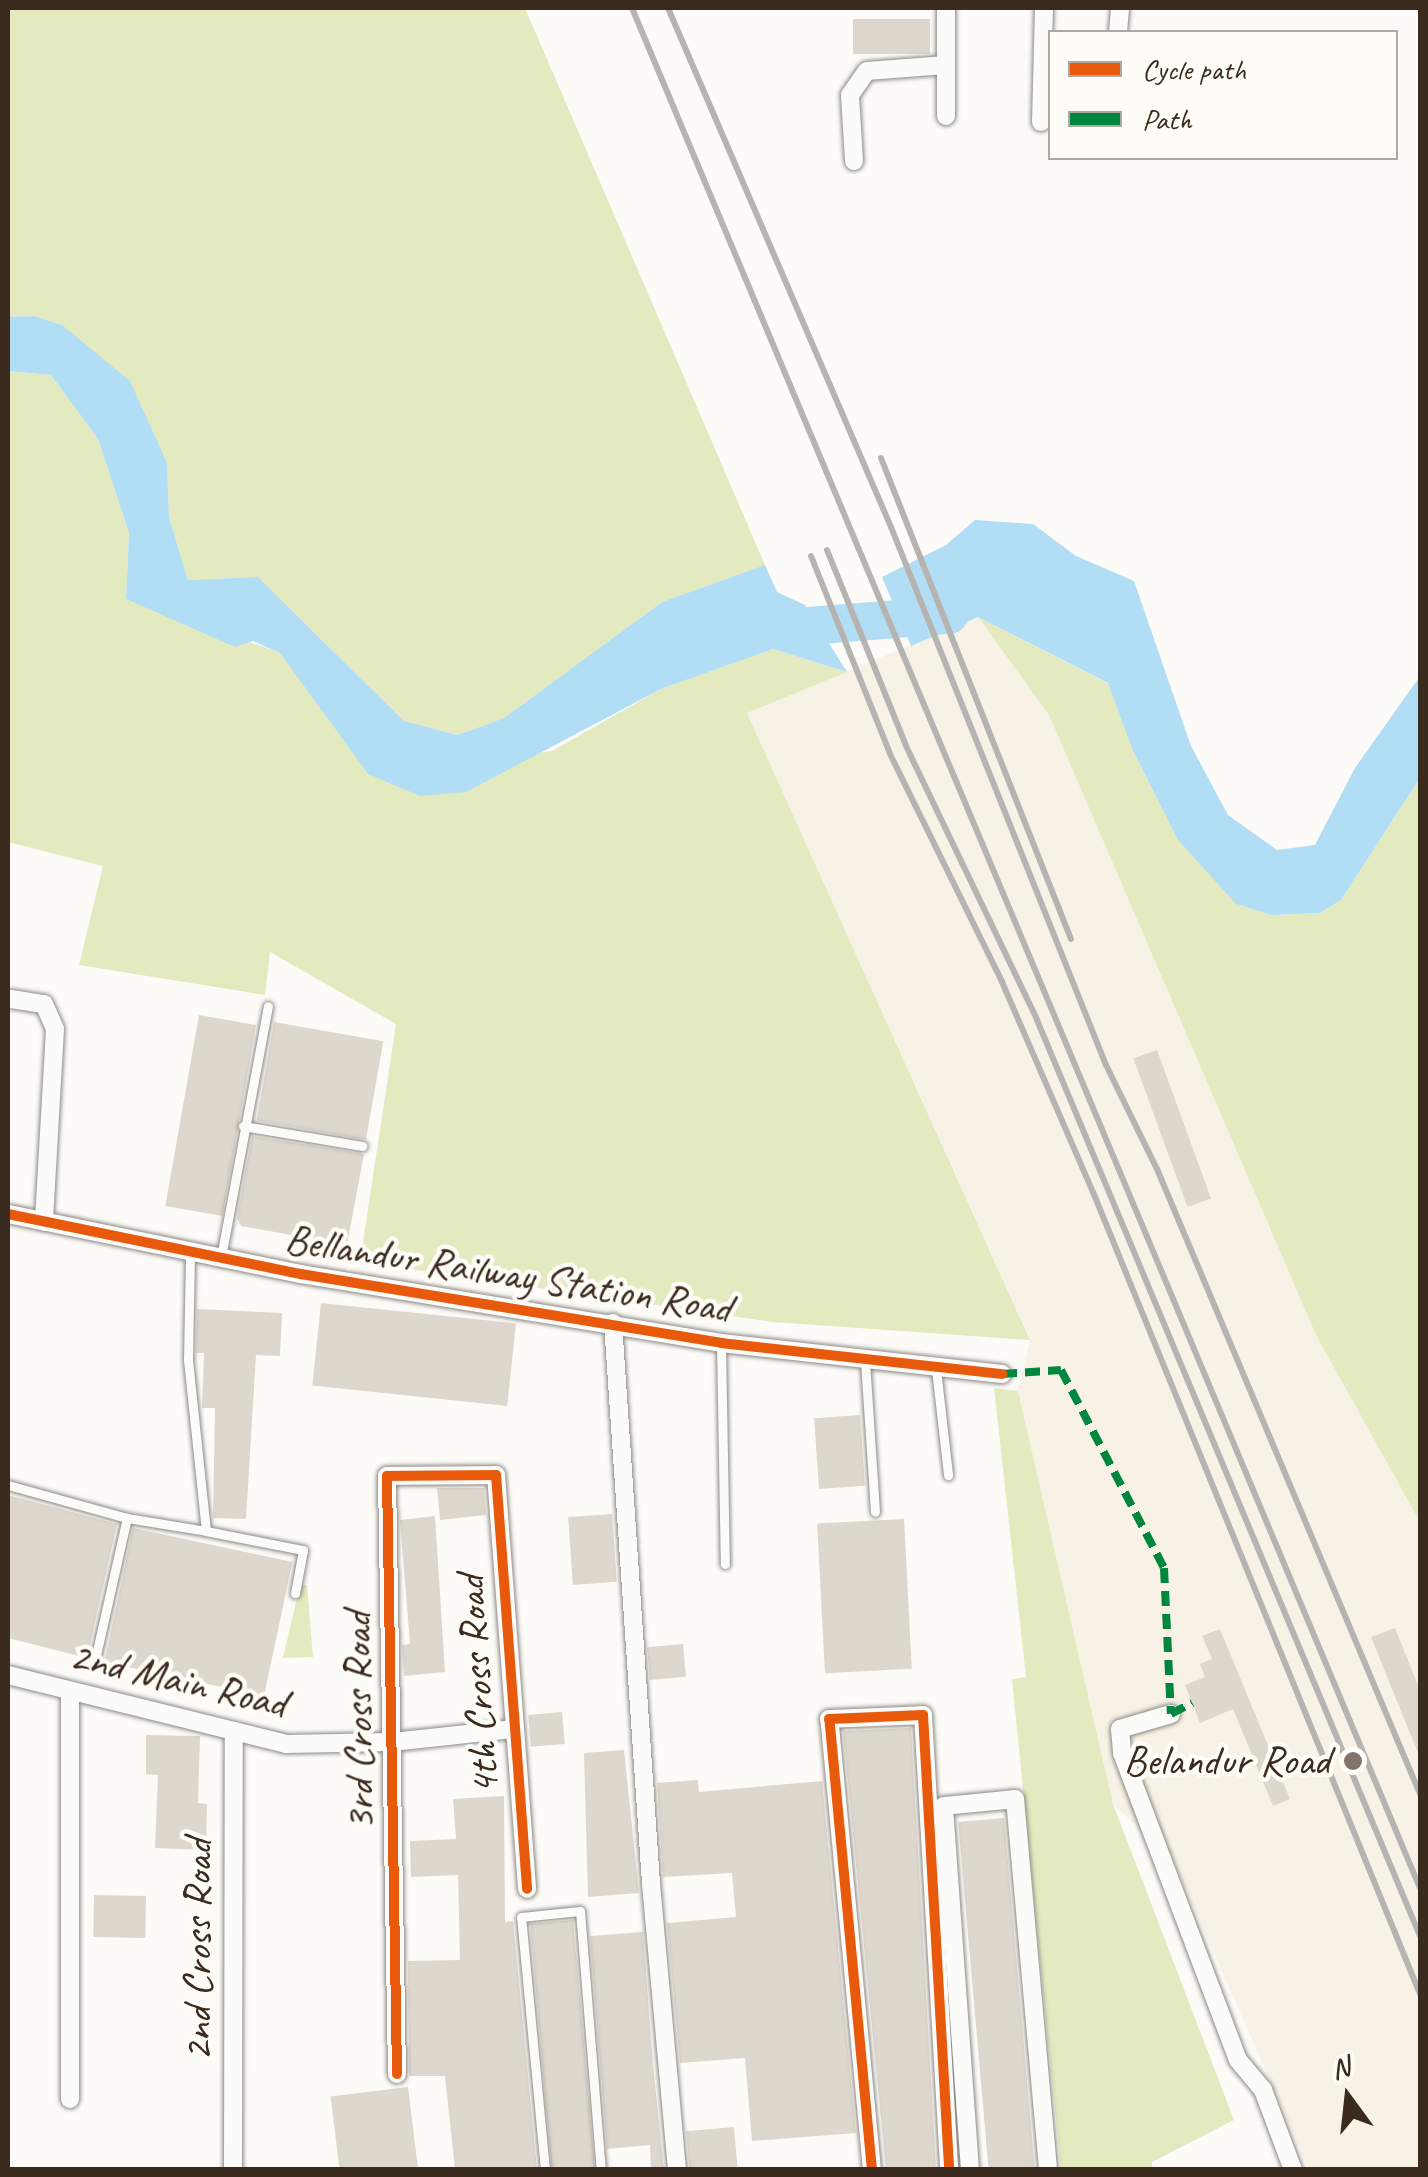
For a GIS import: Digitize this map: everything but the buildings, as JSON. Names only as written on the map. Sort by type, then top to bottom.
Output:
[{"type":"street","points":[[946,8],[946,116]]},
{"type":"street","points":[[1041,122],[1044,8]]},
{"type":"street","points":[[854,162],[850,95],[867,71],[946,65]]},
{"type":"street","points":[[12,999],[44,1004],[55,1028],[44,1222]]},
{"type":"street","name":"Bellandur Railway Station Road","points":[[8,1214],[221,1260],[721,1343],[1002,1374]]},
{"type":"street","points":[[614,1323],[650,1884],[677,2170]]},
{"type":"street","name":"4th Cross Road","points":[[496,1475],[527,1890]]},
{"type":"street","name":"3rd Cross Road","points":[[397,2074],[387,1476],[496,1475]]},
{"type":"street","name":"2nd Main Road","points":[[8,1676],[286,1744],[392,1742],[513,1729]]},
{"type":"street","points":[[70,1691],[70,2098]]},
{"type":"street","points":[[1171,1714],[1120,1729],[1122,1753],[1238,2060],[1263,2090],[1293,2170]]},
{"type":"street","points":[[872,2170],[829,1720],[923,1715],[948,2170]]},
{"type":"street","name":"2nd Cross Road","points":[[232,2170],[234,1730]]},
{"type":"street","points":[[970,2170],[944,1806],[1015,1799],[1048,2170]]},
{"type":"lane","points":[[221,1260],[268,1006]]},
{"type":"lane","points":[[244,1126],[362,1146]]},
{"type":"lane","points":[[190,1254],[188,1360],[206,1531]]},
{"type":"lane","points":[[721,1343],[726,1564]]},
{"type":"lane","points":[[865,1361],[875,1512]]},
{"type":"lane","points":[[936,1369],[948,1475]]},
{"type":"lane","points":[[8,1485],[128,1518],[303,1550],[295,1593]]},
{"type":"lane","points":[[94,1664],[128,1518]]},
{"type":"lane","points":[[546,2170],[521,1917],[580,1911],[601,2170]]},
{"type":"shaded area","points":[[978,617],[1049,715],[1316,1335],[1420,1522],[1420,2169],[1309,2169],[1172,1858],[1113,1804],[1018,1391],[1030,1339],[747,713]]},
{"type":"green space","points":[[8,8],[525,8],[765,565],[662,602],[504,718],[458,735],[404,721],[258,577],[188,580],[169,517],[167,463],[34,316],[8,317]]},
{"type":"green space","points":[[8,371],[51,375],[98,439],[129,533],[126,599],[281,653],[368,774],[552,751],[661,689],[773,649],[847,672],[747,713],[1030,1340],[773,1322],[360,1262],[396,1024],[270,952],[265,995],[79,965],[103,866],[8,842]]},
{"type":"green space","points":[[978,617],[1109,684],[1133,751],[1178,840],[1237,904],[1272,915],[1320,913],[1341,900],[1420,778],[1420,1522],[1316,1335],[1049,715]]},
{"type":"green space","points":[[994,1388],[1018,1391],[1113,1804],[1234,2120],[1152,2162],[1152,2169],[1061,2169],[1012,1679],[1026,1677]]},
{"type":"green space","points":[[300,1585],[307,1585],[313,1657],[283,1658]]},
{"type":"water","points":[[34,316],[62,325],[130,381],[167,463],[169,517],[188,580],[258,577],[404,721],[458,735],[504,718],[662,602],[765,565],[777,592],[805,605],[847,672],[773,649],[661,689],[466,792],[420,796],[368,774],[280,653],[253,641],[235,647],[126,599],[129,533],[98,439],[51,375],[8,371],[8,317]]},
{"type":"water","points":[[975,520],[1033,524],[1076,556],[1134,581],[1191,746],[1228,815],[1277,850],[1315,845],[1355,768],[1420,676],[1420,778],[1341,900],[1320,913],[1272,915],[1236,904],[1178,840],[1133,751],[1108,683],[978,617],[911,646],[882,577],[946,545]]},
{"type":"waterway","points":[[770,629],[949,615]]},
{"type":"railway","points":[[632,8],[1420,1888]]},
{"type":"railway","points":[[668,8],[891,527],[1106,1065],[1157,1169],[1420,1794]]},
{"type":"railway","points":[[881,458],[1071,939]]},
{"type":"railway","points":[[827,550],[906,746],[1037,1020],[1420,1936]]},
{"type":"railway","points":[[811,556],[890,754],[1002,982],[1093,1192],[1420,1994]]},
{"type":"marked path","points":[[1002,1374],[1061,1370],[1164,1568],[1171,1714],[1192,1703]]},
{"type":"cycle path","points":[[8,1214],[301,1274],[721,1343],[1002,1374]]},
{"type":"cycle path","points":[[397,2074],[387,1476],[496,1475],[527,1889]]},
{"type":"cycle path","points":[[872,2170],[829,1719],[923,1715],[949,2170]]},
{"type":"place","name":"Belandur Road","points":[[1353,1761]]}]
